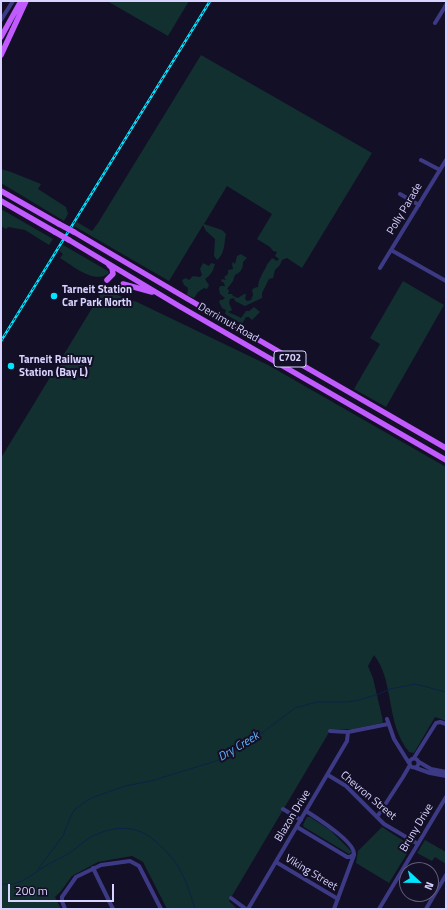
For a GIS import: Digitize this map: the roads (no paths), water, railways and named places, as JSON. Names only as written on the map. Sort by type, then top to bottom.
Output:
[{"type":"main road","points":[[1,37],[21,1]]},
{"type":"main road","points":[[1,55],[26,1]]},
{"type":"main road","name":"Derrimut Road","points":[[1,190],[446,448]]},
{"type":"main road","name":"Derrimut Road","points":[[1,201],[446,460]]},
{"type":"main road","points":[[107,263],[114,272],[110,279],[107,280]]},
{"type":"main road","points":[[129,276],[136,268]]},
{"type":"main road","points":[[123,284],[158,293]]},
{"type":"street","points":[[1,20],[13,1]]},
{"type":"street","points":[[436,22],[446,5]]},
{"type":"street","points":[[421,160],[440,170]]},
{"type":"street","name":"Polly Parade","points":[[380,268],[446,160]]},
{"type":"street","points":[[400,194],[419,205]]},
{"type":"street","points":[[391,250],[446,281]]},
{"type":"street","points":[[330,730],[348,732],[388,721],[394,739],[412,767],[446,776]]},
{"type":"street","points":[[377,817],[404,777],[411,760],[414,758],[438,722],[446,724]]},
{"type":"street","name":"Blazon Drive","points":[[247,909],[347,742],[348,732]]},
{"type":"street","points":[[404,777],[418,766],[420,749]]},
{"type":"street","points":[[402,752],[431,769],[446,772]]},
{"type":"street","name":"Chevron Street","points":[[328,775],[346,786],[384,824],[418,844]]},
{"type":"street","name":"Bruny Drive","points":[[379,909],[446,797]]},
{"type":"street","points":[[283,809],[301,820]]},
{"type":"street","points":[[306,811],[328,824],[353,849],[351,865],[334,909]]},
{"type":"street","points":[[297,827],[351,856]]},
{"type":"street","points":[[65,909],[61,899],[62,895],[76,877],[101,865],[130,861],[138,864],[161,909]]},
{"type":"street","name":"Viking Street","points":[[276,862],[338,899]]},
{"type":"street","points":[[93,868],[113,909]]},
{"type":"street","points":[[426,909],[446,875]]},
{"type":"street","points":[[231,898],[247,909]]},
{"type":"waterway","name":"Dry Creek","points":[[38,869],[63,836],[74,810],[86,801],[125,786],[151,781],[219,760],[258,736],[295,708],[317,702],[347,702],[359,700],[390,689],[415,684],[446,692]]},
{"type":"waterway","points":[[1,884],[13,884],[27,878],[45,866],[68,854],[88,839],[99,833],[115,829],[131,829],[139,831],[154,840],[176,863],[188,888],[195,909]]},
{"type":"railway","points":[[1,341],[210,1]]},
{"type":"place","name":"Tarneit Station Car Park North","points":[[54,296]]},
{"type":"place","name":"Tarneit Railway Station (Bay L)","points":[[11,366]]}]
